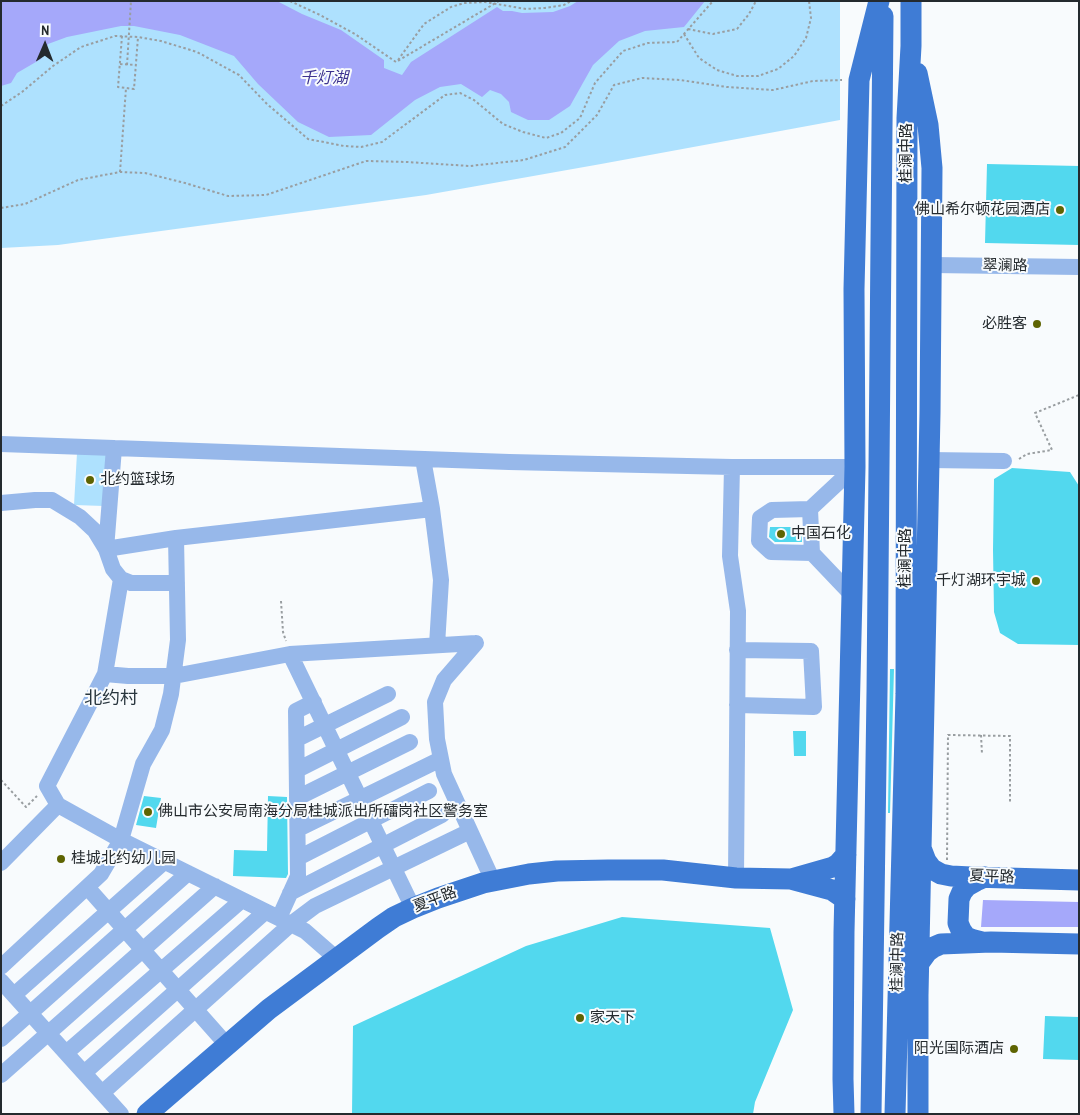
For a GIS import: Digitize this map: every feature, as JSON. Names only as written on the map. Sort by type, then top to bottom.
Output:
[{"type":"main road","points":[[844,1114],[844,900],[855,467],[854,289],[859,80],[879,1]]},
{"type":"main road","name":"桂澜中路","points":[[871,1114],[883,1]]},
{"type":"main road","name":"桂澜中路","points":[[895,1114],[906,694],[907,128],[911,1]]},
{"type":"main road","points":[[911,46],[928,125],[932,168],[918,1114]]},
{"type":"main road","points":[[848,774],[877,692]]},
{"type":"main road","points":[[906,694],[922,787]]},
{"type":"main road","name":"夏平路","points":[[921,847],[926,861],[932,869],[940,874],[1079,880]]},
{"type":"main road","name":"夏平路","points":[[791,879],[833,867],[846,855]]},
{"type":"main road","name":"夏平路","points":[[147,1114],[269,1009],[386,922],[413,908],[461,890],[492,881],[557,871],[662,870],[736,878],[791,879],[832,890],[844,900]]},
{"type":"main road","points":[[984,942],[966,937],[959,926],[958,915],[959,899],[962,892],[976,880],[985,877]]},
{"type":"main road","points":[[919,963],[927,952],[934,946],[941,944],[984,942],[1079,944]]},
{"type":"street","name":"翠澜路","points":[[932,264],[1079,267]]},
{"type":"street","points":[[1,444],[423,459],[732,467],[855,467]]},
{"type":"street","points":[[106,549],[114,448]]},
{"type":"street","points":[[423,459],[442,580],[436,645]]},
{"type":"street","points":[[929,460],[1004,461]]},
{"type":"street","points":[[732,467],[730,556],[738,611],[736,878]]},
{"type":"street","points":[[812,553],[771,552],[759,541],[760,518],[772,510],[810,509],[855,467]]},
{"type":"street","points":[[1,503],[52,500],[80,517],[96,531],[106,549],[113,569],[121,580],[132,583],[177,583]]},
{"type":"street","points":[[810,509],[812,553],[852,595]]},
{"type":"street","points":[[106,549],[176,538],[432,510]]},
{"type":"street","points":[[1,967],[101,874],[121,840],[143,764],[162,730],[171,694],[178,640],[176,538]]},
{"type":"street","points":[[121,580],[105,674],[47,786],[58,805],[164,862],[305,931],[337,959]]},
{"type":"street","points":[[105,674],[174,676],[290,654],[476,643],[444,680],[435,702],[436,739],[444,774],[492,881]]},
{"type":"street","points":[[737,705],[814,707],[811,651],[738,650]]},
{"type":"street","points":[[290,654],[413,908]]},
{"type":"street","points":[[297,739],[388,694]]},
{"type":"street","points":[[102,1093],[196,1010],[279,918],[298,876],[296,711],[314,702]]},
{"type":"street","points":[[297,770],[402,717]]},
{"type":"street","points":[[297,798],[410,742]]},
{"type":"street","points":[[298,829],[441,759]]},
{"type":"street","points":[[298,858],[429,791]]},
{"type":"street","points":[[1,863],[58,805]]},
{"type":"street","points":[[290,894],[442,815]]},
{"type":"street","points":[[84,1073],[178,989],[279,918],[315,906],[470,831]]},
{"type":"street","points":[[14,995],[164,862]]},
{"type":"street","points":[[1,1039],[188,873]]},
{"type":"street","points":[[1,1075],[214,886]]},
{"type":"street","points":[[87,887],[227,1045]]},
{"type":"street","points":[[66,1052],[242,900]]},
{"type":"street","points":[[1,981],[121,1114]]},
{"type":"path","points":[[127,65],[131,1]]},
{"type":"path","points":[[290,1],[355,34],[396,62]]},
{"type":"path","points":[[396,62],[499,1]]},
{"type":"path","points":[[396,62],[424,24],[451,7],[464,3],[485,2],[526,9],[564,5],[571,1]]},
{"type":"path","points":[[1,106],[80,47],[115,36],[122,36],[161,41],[197,52],[239,75],[267,104],[308,139],[344,146],[361,147],[382,142],[445,95],[460,93],[474,100],[503,124],[546,138],[561,133],[580,118],[594,83],[623,51],[648,43],[677,42],[712,1]]},
{"type":"path","points":[[688,29],[713,34],[737,29],[750,14],[756,1]]},
{"type":"path","points":[[684,34],[699,58],[717,70],[737,76],[758,76],[778,69],[794,56],[806,38],[811,18],[809,1]]},
{"type":"path","points":[[122,36],[118,87],[134,89],[138,37]]},
{"type":"path","points":[[120,64],[136,65]]},
{"type":"path","points":[[1,208],[25,204],[78,180],[120,172],[145,173],[228,196],[266,195],[366,162],[470,166],[524,160],[565,148],[597,114],[614,85],[642,78],[680,80],[727,88],[773,90],[813,81],[859,80]]},
{"type":"path","points":[[120,172],[126,88]]},
{"type":"path","points":[[1004,461],[1017,460],[1027,454],[1052,450],[1035,413],[1079,395]]},
{"type":"path","points":[[281,601],[283,632],[290,654]]},
{"type":"path","points":[[947,861],[948,734],[1010,736],[1010,804]]},
{"type":"path","points":[[981,735],[982,754]]},
{"type":"path","points":[[1,780],[26,807],[47,786]]},
{"type":"shaded area","points":[[1,1],[840,1],[840,120],[426,195],[58,245],[1,248]]},
{"type":"shaded area","name":"北约篮球场","points":[[77,453],[107,455],[104,506],[74,505]]},
{"type":"water","name":"千灯湖","points":[[1,1],[277,1],[302,14],[341,30],[384,60],[384,68],[402,75],[411,62],[497,7],[503,11],[522,13],[553,12],[578,1],[705,1],[684,27],[645,31],[619,41],[593,65],[570,106],[549,120],[528,120],[511,112],[509,102],[501,94],[490,90],[482,97],[461,84],[440,87],[415,100],[371,135],[329,137],[298,122],[258,84],[234,56],[180,35],[134,26],[121,26],[67,37],[48,44],[41,59],[17,73],[11,83],[1,86]]},
{"type":"water","points":[[983,900],[1079,902],[1079,927],[981,927]]},
{"type":"building","points":[[987,164],[1079,166],[1079,245],[985,243]]},
{"type":"building","name":"千灯湖环宇城","points":[[1012,468],[1070,472],[1079,486],[1079,645],[1018,644],[1000,633],[994,612],[994,479]]},
{"type":"building","name":"中国石化","points":[[770,527],[801,527],[802,542],[775,542],[769,537]]},
{"type":"building","points":[[890,669],[894,669],[890,813],[888,813]]},
{"type":"building","points":[[793,731],[806,731],[806,756],[794,756]]},
{"type":"building","name":"佛山市公安局南海分局桂城派出所礌岗社区警务室","points":[[144,796],[161,798],[156,828],[136,825]]},
{"type":"building","points":[[268,796],[287,797],[288,874],[286,878],[233,876],[234,850],[267,851]]},
{"type":"building","name":"家天下","points":[[622,917],[770,928],[793,1010],[755,1102],[753,1114],[352,1114],[353,1026],[526,946]]},
{"type":"building","points":[[1045,1016],[1079,1017],[1079,1060],[1043,1059]]},
{"type":"place","name":"佛山希尔顿花园酒店","points":[[1060,210]]},
{"type":"place","name":"必胜客","points":[[1037,324]]},
{"type":"place","name":"北约篮球场","points":[[90,480]]},
{"type":"place","name":"中国石化","points":[[781,534]]},
{"type":"place","name":"千灯湖环宇城","points":[[1036,581]]},
{"type":"place","name":"佛山市公安局南海分局桂城派出所礌岗社区警务室","points":[[148,812]]},
{"type":"place","name":"桂城北约幼儿园","points":[[61,859]]},
{"type":"place","name":"家天下","points":[[580,1018]]},
{"type":"place","name":"阳光国际酒店","points":[[1014,1049]]},
{"type":"district","name":"北约村","points":[[111,699]]}]
